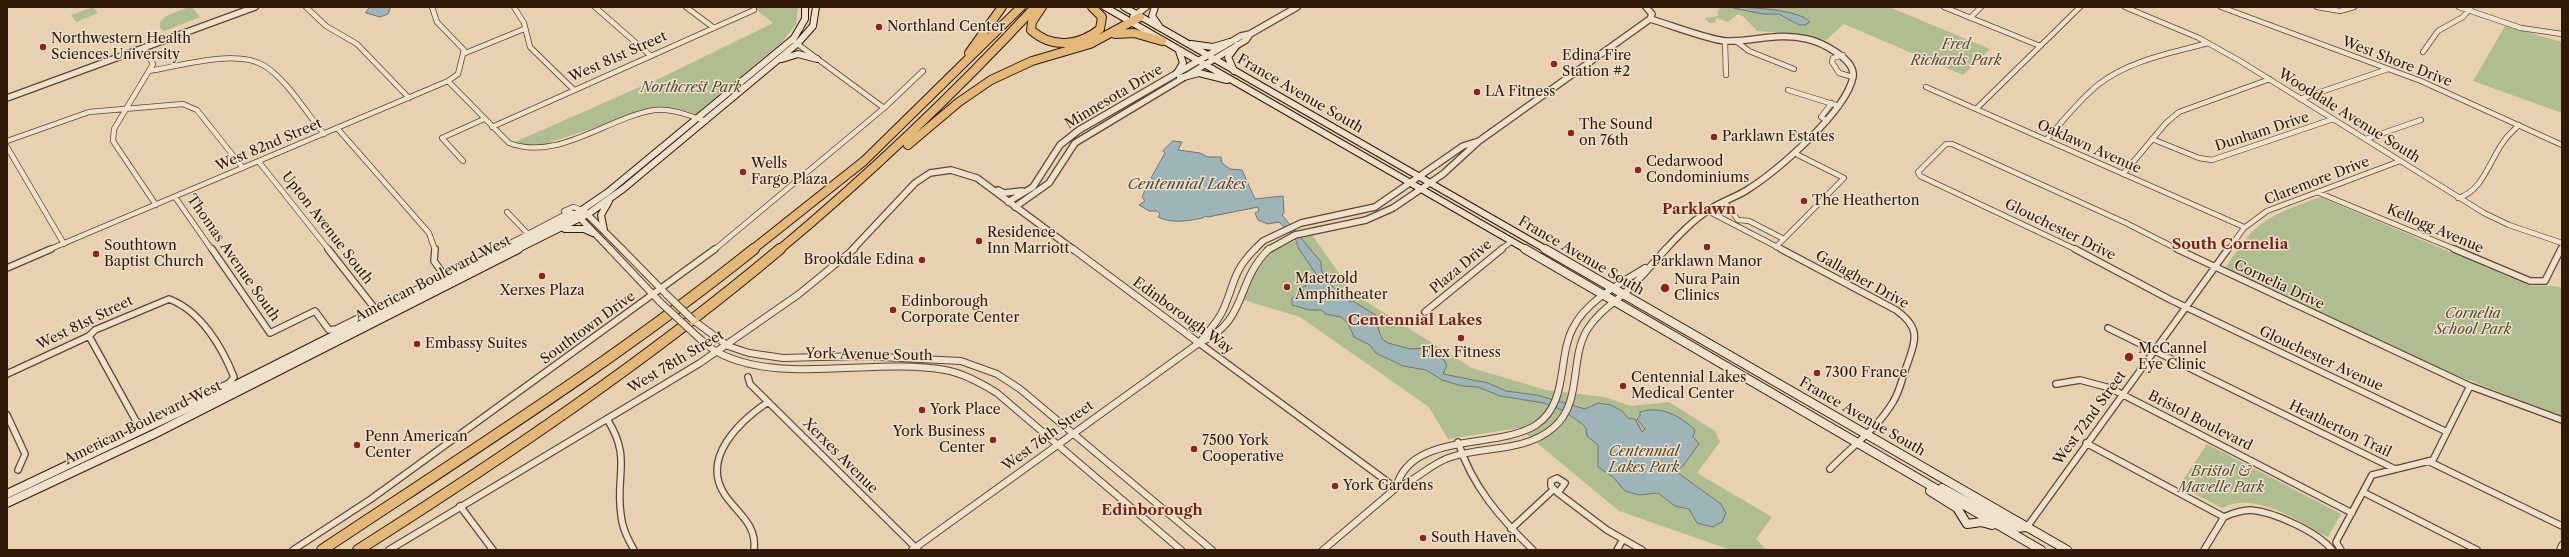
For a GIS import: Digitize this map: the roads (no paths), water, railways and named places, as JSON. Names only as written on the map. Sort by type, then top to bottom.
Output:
[{"type":"highway","points":[[944,85],[1002,7]]},
{"type":"highway","points":[[322,550],[563,390],[713,282],[864,161],[944,85],[1021,7]]},
{"type":"highway","points":[[358,550],[400,524],[579,403],[704,310],[807,228],[868,174],[957,90],[1036,7]]},
{"type":"highway","points":[[1042,7],[1034,17],[1031,30],[1042,40],[1061,43],[1086,39],[1100,29],[1102,17],[1092,7]]},
{"type":"highway","points":[[1098,40],[1138,16]]},
{"type":"highway","points":[[868,174],[906,147],[981,86],[1032,61],[1128,32],[1162,41]]},
{"type":"highway","points":[[366,550],[400,524]]},
{"type":"highway","points":[[317,550],[356,528]]},
{"type":"main road","name":"American Boulevard West","points":[[7,494],[131,437],[559,230],[582,214],[698,118],[795,42],[805,19],[805,7]]},
{"type":"main road","name":"American Boulevard West","points":[[7,503],[154,434],[331,341],[611,198],[776,61],[813,26],[816,7]]},
{"type":"main road","name":"France Avenue South","points":[[1105,7],[1857,441],[1930,486],[2041,550]]},
{"type":"main road","name":"France Avenue South","points":[[1124,7],[1418,178],[2067,550]]},
{"type":"main road","points":[[1154,7],[1152,16],[1161,29]]},
{"type":"main road","points":[[1181,40],[1213,47],[1230,42]]},
{"type":"main road","points":[[1234,71],[1228,57],[1237,45]]},
{"type":"main road","points":[[1179,51],[1184,60],[1179,76]]},
{"type":"main road","points":[[776,61],[798,54],[818,59]]},
{"type":"main road","points":[[1179,76],[1198,73],[1232,81]]},
{"type":"main road","points":[[604,230],[601,214],[611,198]]},
{"type":"main road","points":[[559,230],[574,228],[594,233]]},
{"type":"main road","points":[[1891,462],[1915,482],[1956,507],[1964,516],[1967,524],[1981,522],[2011,533]]},
{"type":"main road","points":[[1930,486],[1960,496],[2015,528],[2022,529],[2027,527]]},
{"type":"street","points":[[7,98],[254,7]]},
{"type":"street","points":[[306,7],[326,26],[357,44],[409,98]]},
{"type":"street","points":[[432,7],[437,22],[464,50],[463,54],[524,29]]},
{"type":"street","points":[[514,7],[521,17],[528,44],[534,53],[574,90]]},
{"type":"street","points":[[595,7],[651,56]]},
{"type":"street","points":[[686,7],[714,28]]},
{"type":"street","points":[[1138,16],[1146,7]]},
{"type":"street","points":[[1138,16],[1154,7]]},
{"type":"street","name":"Minnesota Drive","points":[[1015,207],[1040,191],[1052,178],[1062,160],[1075,143],[1179,76],[1197,61],[1230,42],[1250,34],[1297,7]]},
{"type":"street","points":[[1323,550],[1396,488],[1407,485],[1442,460],[1461,453],[1522,444],[1547,432],[1565,415],[1573,393],[1584,334],[1595,318],[1622,295],[1650,265],[1708,212],[1751,188],[1827,121],[1839,106],[1853,77],[1850,65],[1842,56],[1825,45],[1797,37],[1764,35],[1736,41],[1725,40],[1650,19],[1652,14],[1646,7]]},
{"type":"street","points":[[1944,7],[2040,46]]},
{"type":"street","points":[[1970,18],[1981,7]]},
{"type":"street","points":[[1976,109],[2080,7]]},
{"type":"street","name":"Wooddale Avenue South","points":[[2125,7],[2208,43],[2270,79],[2458,198],[2496,220],[2562,243]]},
{"type":"street","name":"West Shore Drive","points":[[2221,7],[2388,68],[2562,145]]},
{"type":"street","points":[[2317,7],[2340,11],[2354,7]]},
{"type":"street","points":[[2459,7],[2470,9],[2532,31],[2562,34]]},
{"type":"street","points":[[2423,52],[2438,31],[2463,17],[2470,9]]},
{"type":"street","name":"West 81st Street","points":[[492,127],[754,10]]},
{"type":"street","name":"West 76th Street","points":[[915,549],[1199,343],[1213,339],[1229,324],[1238,306],[1250,270],[1269,250],[1288,237],[1310,229],[1371,218],[1390,210],[1471,151],[1480,140],[1650,19]]},
{"type":"street","name":"Minnesota Drive","points":[[1008,202],[1031,188],[1040,179],[1051,157],[1070,136],[1179,76],[1204,65],[1237,45],[1250,34]]},
{"type":"street","points":[[1725,40],[1726,75]]},
{"type":"street","points":[[1736,41],[1749,51],[1794,69]]},
{"type":"street","points":[[795,42],[884,108]]},
{"type":"street","points":[[2046,140],[2091,92],[2111,76],[2138,65],[2208,43]]},
{"type":"street","points":[[144,48],[153,61],[149,71],[114,129],[114,141],[156,205]]},
{"type":"street","name":"West 82nd Street","points":[[7,268],[448,82],[458,74],[463,54]]},
{"type":"street","points":[[1842,56],[1833,58],[1832,62],[1839,73],[1853,77]]},
{"type":"street","points":[[149,71],[226,60],[256,62],[269,70],[324,134]]},
{"type":"street","name":"Dunham Drive","points":[[2300,99],[2388,68]]},
{"type":"street","name":"Southtown Drive","points":[[293,550],[371,499],[654,296],[739,232],[884,108],[923,71]]},
{"type":"street","points":[[2123,174],[2171,117],[2187,107],[2270,79]]},
{"type":"street","points":[[448,82],[513,146],[533,149],[656,110],[674,111],[706,120]]},
{"type":"street","name":"Oaklawn Avenue","points":[[1926,87],[2244,227]]},
{"type":"street","points":[[1788,90],[1839,106]]},
{"type":"street","points":[[1827,121],[1821,117],[1832,103]]},
{"type":"street","points":[[7,141],[75,116],[126,108],[175,104],[194,107],[243,168]]},
{"type":"street","points":[[463,161],[442,138],[484,119]]},
{"type":"street","name":"Dunham Drive","points":[[2152,139],[2199,158],[2212,160],[2333,119]]},
{"type":"street","points":[[2366,139],[2421,120]]},
{"type":"street","points":[[2458,198],[2469,195],[2476,188],[2504,140],[2519,125]]},
{"type":"street","points":[[337,128],[429,233],[435,247],[434,261],[445,276]]},
{"type":"street","name":"West 76th Street","points":[[1199,343],[1221,315],[1234,274],[1256,246],[1281,231],[1305,222],[1368,210],[1383,202],[1462,146],[1480,140]]},
{"type":"street","name":"Cornelia Drive","points":[[1923,177],[1918,174],[1919,171],[1946,144],[1952,144],[2126,223],[2213,268],[2470,386],[2562,420]]},
{"type":"street","points":[[7,147],[64,244]]},
{"type":"street","points":[[1776,247],[1844,178],[1842,175],[1798,155]]},
{"type":"street","name":"Claremore Drive","points":[[2244,227],[2267,211],[2400,161]]},
{"type":"street","name":"Upton Avenue South","points":[[259,162],[376,310]]},
{"type":"street","name":"Edinborough Way","points":[[954,169],[967,172],[988,186],[1396,488]]},
{"type":"street","name":"West 78th Street","points":[[389,550],[728,346],[771,317],[840,261],[861,242],[922,177],[932,172],[954,169]]},
{"type":"street","name":"Glouchester Drive","points":[[1923,177],[2097,260],[2185,307]]},
{"type":"street","points":[[988,186],[1004,193],[1017,193],[1031,188]]},
{"type":"street","name":"Kellogg Avenue","points":[[2317,192],[2521,278],[2545,281],[2562,247]]},
{"type":"street","name":"Thomas Avenue South","points":[[175,197],[270,333],[315,311],[329,330],[336,329],[376,310]]},
{"type":"street","points":[[1727,205],[1738,220],[1749,221],[1784,239]]},
{"type":"street","points":[[507,212],[528,234]]},
{"type":"street","points":[[376,310],[528,234],[559,216],[570,212],[582,214],[604,230],[667,296],[708,332],[728,346]]},
{"type":"street","name":"Gallagher Drive","points":[[1708,212],[1896,310],[1907,317],[1914,327],[1916,339],[1893,402],[1866,434],[1857,441],[1830,469]]},
{"type":"street","name":"York Avenue South","points":[[582,214],[594,233],[654,296],[700,339],[718,352],[754,364],[781,367],[913,366],[945,370],[973,378],[997,393],[1182,550]]},
{"type":"street","name":"West 72nd Street","points":[[2027,527],[2086,443],[2244,227]]},
{"type":"street","name":"Plaza Drive","points":[[1425,312],[1512,241]]},
{"type":"street","points":[[1396,488],[1398,479],[1420,457],[1436,449],[1458,442],[1517,433],[1536,425],[1552,409],[1559,390],[1568,340],[1574,326],[1606,296],[1650,265]]},
{"type":"street","name":"West 81st Street","points":[[7,374],[89,336],[95,330],[159,301],[176,300],[191,311],[218,346],[234,377],[222,386],[148,423],[140,424],[136,421],[89,336]]},
{"type":"street","name":"Glouchester Avenue","points":[[2185,307],[2447,432]]},
{"type":"street","name":"Heatherton Trail","points":[[2108,328],[2395,469],[2428,461]]},
{"type":"street","name":"York Avenue South","points":[[728,346],[749,353],[783,358],[867,357],[961,361],[997,374],[1015,386],[1074,434],[1212,550]]},
{"type":"street","name":"Xerxes Avenue","points":[[748,377],[750,384],[915,549]]},
{"type":"street","name":"Bristol Boulevard","points":[[2056,384],[2080,380],[2090,381],[2122,394],[2352,514]]},
{"type":"street","points":[[2428,461],[2433,460],[2470,386]]},
{"type":"street","points":[[754,550],[754,530],[724,493],[717,473],[722,451],[735,429],[745,419],[768,402]]},
{"type":"street","points":[[7,415],[25,454],[18,470]]},
{"type":"street","points":[[607,419],[619,436],[622,447],[623,460],[618,504],[625,533],[634,550]]},
{"type":"street","points":[[1458,442],[1461,453],[1482,497],[1511,529],[1533,550]]},
{"type":"street","points":[[2086,443],[2224,516]]},
{"type":"street","points":[[2428,461],[2562,526]]},
{"type":"street","points":[[2341,550],[2336,542],[2372,475],[2395,469]]},
{"type":"street","points":[[1511,529],[1556,491],[1587,518],[1622,541],[1642,550]]},
{"type":"street","points":[[2363,492],[2477,550]]},
{"type":"street","points":[[460,506],[494,550]]},
{"type":"street","points":[[2204,550],[2224,516],[2240,510],[2261,512],[2285,521],[2332,548]]},
{"type":"street","points":[[1617,550],[1622,541]]},
{"type":"street","points":[[2560,550],[2562,544]]},
{"type":"water","points":[[370,7],[389,7],[390,9],[388,14],[380,17],[366,13]]},
{"type":"water","points":[[1729,7],[1759,8],[1795,14],[1810,22],[1805,25],[1799,25],[1779,14],[1763,14]]},
{"type":"water","name":"Centennial Lakes","points":[[1173,141],[1182,142],[1178,150],[1200,153],[1208,157],[1221,157],[1222,163],[1230,169],[1242,170],[1255,199],[1283,196],[1284,213],[1282,215],[1321,262],[1323,274],[1329,283],[1350,299],[1349,302],[1353,301],[1377,316],[1378,328],[1382,339],[1388,343],[1410,349],[1425,348],[1444,360],[1447,365],[1443,374],[1488,383],[1506,391],[1537,395],[1585,409],[1598,403],[1611,405],[1622,411],[1628,418],[1635,419],[1642,432],[1645,429],[1637,419],[1640,416],[1640,412],[1648,410],[1663,411],[1683,420],[1695,430],[1693,437],[1699,444],[1682,467],[1678,469],[1678,473],[1721,504],[1726,513],[1722,522],[1713,527],[1697,523],[1689,509],[1675,506],[1658,493],[1639,495],[1625,491],[1613,477],[1598,467],[1598,445],[1587,436],[1586,428],[1562,410],[1544,403],[1500,396],[1478,387],[1462,386],[1442,380],[1426,370],[1403,366],[1376,353],[1370,345],[1354,337],[1348,323],[1341,317],[1325,314],[1322,310],[1309,310],[1292,305],[1292,298],[1303,295],[1304,291],[1301,288],[1314,281],[1316,274],[1299,249],[1295,238],[1279,222],[1268,224],[1258,220],[1255,213],[1259,211],[1258,207],[1185,221],[1169,221],[1158,217],[1160,214],[1157,211],[1149,211],[1139,205],[1145,201],[1142,197],[1146,188],[1153,185],[1153,179],[1151,178],[1165,153],[1163,151]]},
{"type":"place","name":"Northland Center","points":[[879,27]]},
{"type":"place","name":"Northwestern Health Sciences University","points":[[43,47]]},
{"type":"place","name":"Edina Fire Station #2","points":[[1554,64]]},
{"type":"place","name":"LA Fitness","points":[[1477,92]]},
{"type":"place","name":"The Sound on 76th","points":[[1571,133]]},
{"type":"place","name":"Parklawn Estates","points":[[1714,137]]},
{"type":"place","name":"Cedarwood Condominiums","points":[[1638,170]]},
{"type":"place","name":"Wells Fargo Plaza","points":[[743,172]]},
{"type":"place","name":"The Heatherton","points":[[1804,201]]},
{"type":"place","name":"Residence Inn Marriott","points":[[979,241]]},
{"type":"place","name":"Parklawn Manor","points":[[1707,247]]},
{"type":"place","name":"Southtown Baptist Church","points":[[96,254]]},
{"type":"place","name":"Brookdale Edina","points":[[922,260]]},
{"type":"place","name":"Xerxes Plaza","points":[[542,276]]},
{"type":"place","name":"Maetzold Amphitheater","points":[[1287,287]]},
{"type":"place","name":"Nura Pain Clinics","points":[[1665,288]]},
{"type":"place","name":"Edinborough Corporate Center","points":[[893,310]]},
{"type":"place","name":"Flex Fitness","points":[[1461,338]]},
{"type":"place","name":"Embassy Suites","points":[[417,344]]},
{"type":"place","name":"McCannel Eye Clinic","points":[[2129,357]]},
{"type":"place","name":"7300 France","points":[[1817,373]]},
{"type":"place","name":"Centennial Lakes Medical Center","points":[[1623,386]]},
{"type":"place","name":"York Place","points":[[922,410]]},
{"type":"place","name":"York Business Center","points":[[993,440]]},
{"type":"place","name":"Penn American Center","points":[[357,445]]},
{"type":"place","name":"7500 York Cooperative","points":[[1194,449]]},
{"type":"place","name":"York Gardens","points":[[1335,486]]},
{"type":"place","name":"South Haven","points":[[1423,538]]},
{"type":"district","name":"Parklawn","points":[[1699,210]]},
{"type":"district","name":"South Cornelia","points":[[2230,245]]},
{"type":"district","name":"Centennial Lakes","points":[[1415,321]]},
{"type":"district","name":"Edinborough","points":[[1152,511]]},
{"type":"park label","name":"Fred Richards Park","points":[[1956,54]]},
{"type":"park label","name":"Northcrest Park","points":[[691,88]]},
{"type":"park label","name":"Cornelia School Park","points":[[2473,322]]},
{"type":"park label","name":"Centennial Lakes Park","points":[[1644,460]]},
{"type":"park label","name":"Bristol & Mavelle Park","points":[[2221,480]]}]
